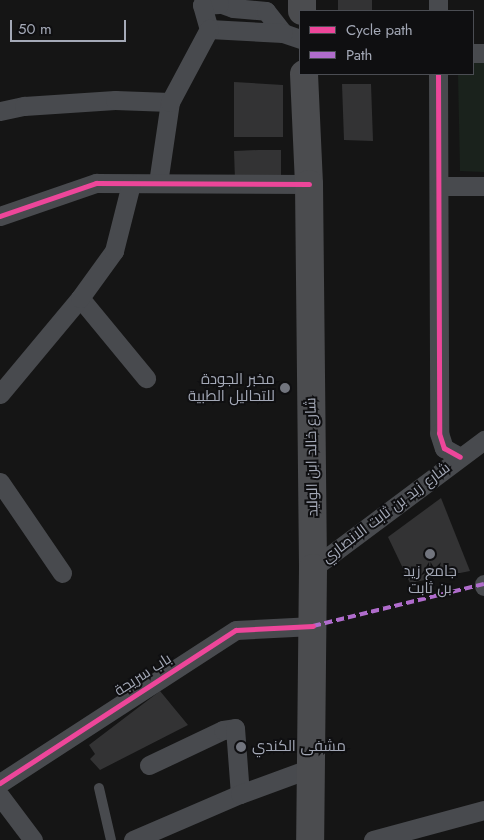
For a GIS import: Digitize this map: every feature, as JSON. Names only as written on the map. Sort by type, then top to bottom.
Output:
[{"type":"main road","name":"شارع خالد ابن الوليد","points":[[304,75],[309,184],[313,568],[310,840]]},
{"type":"street","points":[[158,183],[170,102],[209,29],[202,5],[225,3],[266,12],[292,36]]},
{"type":"street","points":[[209,29],[292,36]]},
{"type":"street","points":[[438,75],[439,433],[444,448],[460,457]]},
{"type":"street","points":[[0,111],[24,106],[115,100],[170,102]]},
{"type":"street","points":[[0,216],[96,183],[309,184]]},
{"type":"street","points":[[0,394],[80,298],[114,251],[131,184]]},
{"type":"street","points":[[438,186],[484,186]]},
{"type":"street","points":[[80,298],[146,378]]},
{"type":"street","name":"شارع زيد بن ثابت الانصاري","points":[[313,568],[484,440]]},
{"type":"street","points":[[0,482],[62,572]]},
{"type":"street","name":"باب سريجة","points":[[0,783],[236,630],[312,626]]},
{"type":"street","points":[[149,765],[223,730],[235,728],[240,794]]},
{"type":"street","points":[[133,840],[240,794],[311,768]]},
{"type":"street","points":[[0,796],[33,840]]},
{"type":"street","points":[[373,840],[484,810]]},
{"type":"lane","points":[[99,788],[111,840]]},
{"type":"shaded area","points":[[474,59],[484,60],[484,172],[460,171],[458,75],[474,75]]},
{"type":"building","points":[[338,0],[372,0],[372,10],[338,10]]},
{"type":"building","points":[[234,82],[283,85],[283,137],[234,137]]},
{"type":"building","points":[[342,84],[371,84],[373,141],[344,140]]},
{"type":"building","points":[[281,150],[281,180],[235,180],[234,151]]},
{"type":"building","name":"جامع زيد بن ثابت","points":[[441,498],[470,571],[410,583],[388,537]]},
{"type":"building","points":[[160,691],[188,725],[100,770],[90,759],[95,754],[89,745]]},
{"type":"marked path","points":[[313,626],[484,584]]},
{"type":"cycle path","points":[[438,75],[439,433],[444,448],[460,457]]},
{"type":"cycle path","points":[[0,216],[96,183],[309,184]]},
{"type":"cycle path","points":[[0,783],[236,630],[313,626]]},
{"type":"place","name":"مخبر الجودة للتحاليل الطبية","points":[[285,388]]},
{"type":"place","name":"جامع زيد بن ثابت","points":[[430,554]]},
{"type":"place","name":"مشفى الكندي","points":[[241,747]]}]
